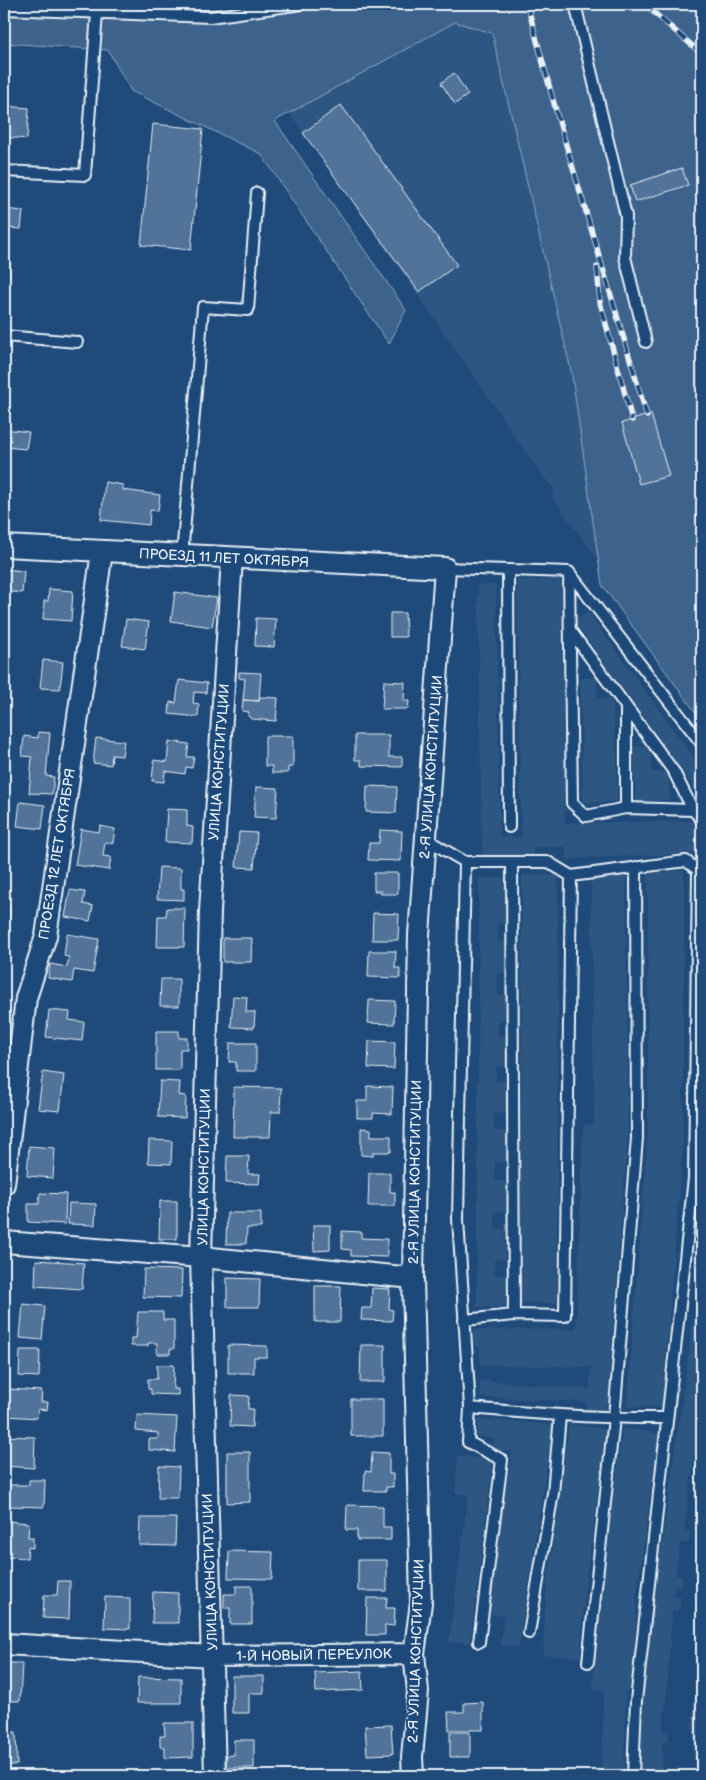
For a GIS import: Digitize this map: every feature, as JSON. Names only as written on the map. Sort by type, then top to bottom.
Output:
[{"type":"street","name":"ПРОЕЗД 11 ЛЕТ ОКТЯБРЯ","points":[[4,546],[445,568]]},
{"type":"street","name":"ПРОЕЗД 12 ЛЕТ ОКТЯБРЯ","points":[[4,1184],[26,998],[46,936],[102,552]]},
{"type":"street","name":"УЛИЦА КОНСТИТУЦИИ","points":[[216,1776],[202,1257],[210,911],[232,558]]},
{"type":"street","name":"2-Я УЛИЦА КОНСТИТУЦИИ","points":[[413,1776],[412,1757],[418,1692],[414,1654],[421,1603],[413,1278],[419,935],[445,568]]},
{"type":"street","points":[[4,1242],[202,1257],[413,1278]]},
{"type":"street","name":"1-Й НОВЫЙ ПЕРЕУЛОК","points":[[4,1644],[212,1656],[414,1654]]},
{"type":"lane","points":[[4,9],[210,18],[302,4]]},
{"type":"lane","points":[[575,4],[626,216],[625,257],[646,342]]},
{"type":"lane","points":[[4,172],[85,175],[97,13]]},
{"type":"lane","points":[[182,556],[203,307],[248,310],[257,194]]},
{"type":"lane","points":[[4,336],[77,342]]},
{"type":"lane","points":[[445,568],[569,572]]},
{"type":"lane","points":[[508,570],[508,827]]},
{"type":"lane","points":[[569,572],[572,803],[586,816],[626,808],[694,810]]},
{"type":"lane","points":[[569,572],[702,744]]},
{"type":"lane","points":[[570,630],[674,772],[694,810],[702,820]]},
{"type":"lane","points":[[626,707],[626,808]]},
{"type":"lane","points":[[426,839],[465,862],[548,862],[571,876],[686,861],[698,870],[694,1178],[636,1701],[633,1776]]},
{"type":"lane","points":[[465,862],[458,1219],[470,1408],[468,1442],[502,1460],[479,1642]]},
{"type":"lane","points":[[512,862],[514,1316]]},
{"type":"lane","points":[[588,1662],[614,1418],[637,1138],[636,867]]},
{"type":"lane","points":[[464,1320],[514,1316],[565,1316],[571,876]]},
{"type":"lane","points":[[470,1408],[560,1416],[667,1418]]},
{"type":"lane","points":[[530,1633],[553,1493],[560,1416]]},
{"type":"shaded area","points":[[4,4],[702,4],[702,721],[602,585],[572,375],[492,33],[455,22],[275,121],[406,310],[389,344],[261,154],[131,91],[108,50],[4,43]]},
{"type":"shaded area","points":[[702,4],[604,568],[552,497],[555,490],[540,473],[432,315],[226,22]]},
{"type":"shaded area","points":[[561,579],[565,823],[699,821],[699,841],[702,841],[702,853],[566,859],[566,847],[533,847],[533,855],[482,856],[478,585],[496,585],[500,837],[521,837],[517,580]]},
{"type":"shaded area","points":[[588,612],[702,769],[702,798],[574,621]]},
{"type":"shaded area","points":[[580,678],[597,678],[597,699],[612,699],[617,757],[617,802],[583,802]]},
{"type":"shaded area","points":[[650,746],[652,772],[668,772],[670,800],[636,803],[633,747]]},
{"type":"shaded area","points":[[684,871],[683,1142],[662,1407],[627,1407],[648,1132],[648,872]]},
{"type":"shaded area","points":[[522,875],[558,875],[557,1303],[521,1303]]},
{"type":"shaded area","points":[[626,876],[628,1131],[607,1411],[586,1411],[586,1402],[480,1397],[480,1380],[590,1389],[591,1367],[480,1365],[480,1346],[474,1346],[473,1330],[576,1329],[583,1125],[594,1124],[591,878]]},
{"type":"shaded area","points":[[479,878],[508,878],[508,924],[497,924],[498,941],[508,941],[508,973],[497,973],[498,995],[507,995],[507,1019],[498,1020],[498,1036],[507,1036],[507,1066],[496,1066],[496,1081],[507,1081],[507,1113],[494,1114],[494,1131],[506,1131],[507,1162],[495,1162],[495,1181],[505,1181],[506,1211],[495,1212],[495,1229],[505,1229],[505,1259],[494,1260],[494,1275],[506,1275],[507,1307],[477,1307]]},
{"type":"shaded area","points":[[702,1259],[702,1398],[684,1530],[690,1531],[689,1543],[680,1543],[676,1575],[682,1576],[681,1587],[674,1587],[673,1595],[681,1597],[680,1610],[672,1611],[667,1691],[662,1732],[668,1732],[669,1742],[662,1742],[662,1776],[641,1776],[648,1640]]},
{"type":"shaded area","points":[[478,1419],[553,1425],[519,1647],[500,1645],[504,1616],[487,1613],[512,1452],[494,1450],[494,1439],[477,1437]]},
{"type":"shaded area","points":[[569,1424],[607,1429],[585,1587],[580,1657],[543,1655],[546,1594]]},
{"type":"shaded area","points":[[623,1428],[659,1434],[637,1595],[633,1690],[626,1691],[624,1776],[601,1776],[604,1690],[592,1689],[603,1568]]},
{"type":"shaded area","points":[[458,1455],[493,1461],[470,1643],[449,1642],[468,1495],[455,1493]]},
{"type":"shaded area","points":[[702,1600],[702,1776],[695,1776],[692,1726]]},
{"type":"building","points":[[454,73],[468,95],[455,104],[441,83]]},
{"type":"building","points":[[341,105],[457,265],[419,292],[303,133]]},
{"type":"building","points":[[4,106],[29,108],[27,139],[4,137]]},
{"type":"building","points":[[153,124],[203,129],[191,250],[141,245]]},
{"type":"building","points":[[682,168],[688,185],[635,202],[630,185]]},
{"type":"building","points":[[4,209],[23,211],[21,229],[9,228],[8,236],[4,235]]},
{"type":"building","points":[[5,260],[8,260],[8,263],[10,263],[7,299],[4,298]]},
{"type":"building","points":[[651,414],[669,476],[639,484],[622,423]]},
{"type":"building","points":[[4,429],[29,432],[26,449],[4,447]]},
{"type":"building","points":[[105,482],[123,485],[123,490],[160,495],[158,511],[150,510],[149,525],[101,520]]},
{"type":"building","points":[[4,569],[24,571],[22,593],[4,591]]},
{"type":"building","points":[[49,589],[73,591],[71,621],[43,619],[44,601],[48,601]]},
{"type":"building","points":[[175,592],[217,598],[212,627],[171,621]]},
{"type":"building","points":[[390,613],[405,613],[406,637],[390,637]]},
{"type":"building","points":[[256,618],[276,619],[274,647],[255,646]]},
{"type":"building","points":[[126,619],[149,622],[145,649],[122,646]]},
{"type":"building","points":[[43,660],[63,662],[60,689],[40,688]]},
{"type":"building","points":[[239,672],[261,673],[259,701],[243,700],[245,679],[239,678]]},
{"type":"building","points":[[179,680],[207,683],[206,693],[194,692],[193,703],[199,704],[198,717],[169,714],[170,702],[176,703]]},
{"type":"building","points":[[384,681],[405,682],[404,701],[409,701],[408,709],[382,709]]},
{"type":"building","points":[[260,697],[278,698],[276,721],[251,719],[248,716],[249,712],[242,711],[243,700],[259,701]]},
{"type":"building","points":[[38,732],[50,733],[46,776],[54,777],[52,794],[29,793],[32,757],[22,756],[24,736],[38,738]]},
{"type":"building","points":[[355,735],[389,735],[389,757],[402,757],[402,767],[361,766],[361,760],[355,760]]},
{"type":"building","points":[[265,736],[293,736],[293,767],[288,767],[288,773],[272,773],[272,766],[265,766]]},
{"type":"building","points":[[96,738],[124,741],[122,756],[112,755],[111,765],[93,763]]},
{"type":"building","points":[[169,741],[189,744],[187,757],[194,757],[192,768],[186,767],[185,774],[165,771],[164,782],[152,781],[154,760],[167,762]]},
{"type":"building","points":[[367,786],[397,787],[396,813],[366,812]]},
{"type":"building","points":[[256,787],[278,788],[276,818],[254,817]]},
{"type":"building","points":[[20,802],[45,805],[42,829],[17,826]]},
{"type":"building","points":[[167,809],[187,810],[187,826],[193,827],[192,843],[165,842]]},
{"type":"building","points":[[100,826],[115,829],[113,843],[105,842],[103,856],[111,857],[109,870],[75,865],[81,829],[99,832]]},
{"type":"building","points":[[380,830],[402,831],[401,861],[368,860],[369,843],[379,843]]},
{"type":"building","points":[[239,832],[257,833],[254,868],[236,867]]},
{"type":"building","points":[[159,867],[181,868],[181,889],[184,889],[184,900],[157,899]]},
{"type":"building","points":[[374,873],[398,873],[398,894],[381,894],[381,891],[374,891]]},
{"type":"building","points":[[70,890],[85,892],[83,904],[93,906],[90,921],[65,917]]},
{"type":"building","points":[[4,905],[10,906],[9,926],[4,926]]},
{"type":"building","points":[[167,908],[185,908],[184,947],[157,947],[158,916],[166,916]]},
{"type":"building","points":[[373,913],[399,914],[398,940],[372,940]]},
{"type":"building","points":[[67,934],[99,939],[93,973],[74,970],[72,982],[48,978],[50,964],[67,967],[69,957],[64,956]]},
{"type":"building","points":[[223,938],[252,938],[251,962],[223,962]]},
{"type":"building","points":[[369,951],[396,951],[395,968],[400,968],[400,978],[368,977]]},
{"type":"building","points":[[161,979],[179,979],[179,1006],[160,1006]]},
{"type":"building","points":[[233,996],[247,997],[246,1012],[255,1012],[254,1028],[231,1027]]},
{"type":"building","points":[[369,1000],[395,1001],[394,1024],[368,1023]]},
{"type":"building","points":[[49,1010],[70,1012],[69,1020],[84,1022],[82,1041],[46,1037]]},
{"type":"building","points":[[156,1031],[179,1031],[179,1038],[187,1038],[187,1049],[180,1049],[180,1070],[156,1070]]},
{"type":"building","points":[[369,1041],[395,1042],[394,1069],[368,1068]]},
{"type":"building","points":[[230,1043],[256,1043],[256,1071],[236,1071],[236,1062],[229,1062]]},
{"type":"building","points":[[43,1072],[64,1075],[60,1111],[38,1109]]},
{"type":"building","points":[[160,1081],[180,1082],[179,1095],[186,1096],[185,1118],[158,1117]]},
{"type":"building","points":[[367,1086],[393,1087],[392,1114],[373,1113],[373,1118],[357,1118],[357,1101],[367,1101]]},
{"type":"building","points":[[234,1087],[281,1088],[280,1112],[271,1112],[270,1137],[233,1137]]},
{"type":"building","points":[[361,1128],[371,1129],[371,1136],[391,1136],[391,1152],[373,1152],[373,1156],[361,1155]]},
{"type":"building","points":[[149,1140],[172,1141],[171,1164],[148,1163]]},
{"type":"building","points":[[29,1146],[55,1148],[53,1178],[27,1176]]},
{"type":"building","points":[[227,1156],[249,1156],[248,1174],[260,1174],[259,1184],[226,1183]]},
{"type":"building","points":[[369,1173],[390,1173],[390,1192],[395,1192],[395,1206],[368,1206]]},
{"type":"building","points":[[40,1193],[66,1194],[65,1224],[28,1222],[28,1204],[39,1204]]},
{"type":"building","points":[[160,1201],[177,1201],[177,1239],[159,1239]]},
{"type":"building","points":[[69,1203],[96,1204],[95,1225],[68,1224]]},
{"type":"building","points":[[227,1213],[261,1213],[261,1228],[247,1228],[246,1244],[226,1244]]},
{"type":"building","points":[[313,1225],[330,1225],[330,1250],[314,1251]]},
{"type":"building","points":[[342,1231],[361,1232],[361,1238],[387,1239],[387,1257],[351,1256],[351,1250],[342,1249]]},
{"type":"building","points":[[36,1260],[84,1263],[82,1289],[35,1286]]},
{"type":"building","points":[[144,1269],[182,1270],[181,1298],[143,1297]]},
{"type":"building","points":[[227,1278],[260,1279],[259,1307],[227,1307]]},
{"type":"building","points":[[315,1286],[341,1286],[340,1322],[315,1322]]},
{"type":"building","points":[[372,1288],[390,1289],[389,1309],[393,1310],[392,1321],[361,1320],[362,1308],[371,1308]]},
{"type":"building","points":[[23,1304],[45,1306],[42,1340],[20,1338]]},
{"type":"building","points":[[138,1312],[163,1312],[163,1320],[174,1320],[174,1349],[170,1349],[170,1354],[157,1354],[157,1343],[148,1343],[148,1346],[131,1346],[131,1338],[136,1338]]},
{"type":"building","points":[[228,1345],[267,1346],[267,1357],[254,1357],[254,1373],[228,1373]]},
{"type":"building","points":[[361,1345],[385,1345],[385,1382],[360,1382]]},
{"type":"building","points":[[20,1350],[40,1350],[39,1377],[19,1376]]},
{"type":"building","points":[[157,1365],[174,1365],[173,1389],[178,1389],[178,1395],[151,1394],[151,1389],[148,1389],[148,1379],[157,1379]]},
{"type":"building","points":[[7,1389],[42,1391],[41,1402],[48,1402],[47,1410],[38,1409],[37,1418],[6,1416]]},
{"type":"building","points":[[231,1395],[249,1396],[248,1409],[253,1409],[252,1427],[230,1426]]},
{"type":"building","points":[[351,1399],[383,1399],[383,1436],[351,1436]]},
{"type":"building","points":[[137,1415],[177,1417],[175,1452],[149,1450],[149,1439],[158,1439],[158,1433],[136,1431]]},
{"type":"building","points":[[4,1436],[35,1437],[34,1468],[4,1466]]},
{"type":"building","points":[[227,1452],[250,1452],[250,1502],[227,1503]]},
{"type":"building","points":[[372,1452],[389,1453],[389,1474],[393,1474],[393,1487],[386,1487],[386,1491],[364,1491],[365,1471],[371,1472]]},
{"type":"building","points":[[159,1466],[179,1467],[178,1498],[158,1498]]},
{"type":"building","points":[[29,1480],[45,1480],[44,1507],[8,1506],[9,1485],[29,1485]]},
{"type":"building","points":[[347,1505],[383,1506],[383,1527],[391,1527],[391,1540],[357,1540],[357,1530],[346,1530]]},
{"type":"building","points":[[140,1518],[176,1518],[175,1546],[139,1545]]},
{"type":"building","points":[[6,1521],[29,1523],[28,1537],[33,1537],[33,1548],[28,1547],[27,1558],[4,1557]]},
{"type":"building","points":[[229,1551],[273,1552],[272,1579],[228,1578]]},
{"type":"building","points":[[358,1560],[387,1560],[387,1591],[358,1591]]},
{"type":"building","points":[[58,1581],[70,1581],[69,1619],[43,1618],[44,1595],[57,1595]]},
{"type":"building","points":[[236,1586],[252,1586],[252,1624],[230,1624],[230,1608],[224,1608],[224,1594],[236,1594]]},
{"type":"building","points":[[153,1592],[178,1593],[178,1623],[152,1623]]},
{"type":"building","points":[[105,1597],[130,1598],[130,1629],[104,1628]]},
{"type":"building","points":[[367,1598],[387,1598],[386,1608],[395,1608],[394,1626],[385,1625],[385,1635],[366,1635]]},
{"type":"building","points":[[4,1663],[22,1663],[20,1701],[4,1701]]},
{"type":"building","points":[[362,1671],[363,1690],[316,1692],[315,1673]]},
{"type":"building","points":[[232,1676],[264,1676],[264,1693],[249,1693],[249,1713],[232,1713]]},
{"type":"building","points":[[138,1677],[181,1678],[181,1703],[137,1703]]},
{"type":"building","points":[[483,1702],[483,1730],[449,1730],[448,1712],[464,1712],[464,1703]]},
{"type":"building","points":[[164,1723],[193,1723],[193,1757],[165,1758],[165,1747],[160,1747],[160,1736],[165,1736]]},
{"type":"building","points":[[391,1725],[393,1754],[367,1755],[365,1726]]},
{"type":"building","points":[[4,1732],[16,1732],[17,1765],[4,1765]]},
{"type":"building","points":[[450,1732],[470,1732],[470,1757],[450,1757]]},
{"type":"building","points":[[234,1740],[254,1740],[254,1768],[226,1768],[226,1756],[234,1755]]},
{"type":"railway","points":[[527,4],[558,118],[647,416]]},
{"type":"railway","points":[[644,4],[702,54]]},
{"type":"railway","points":[[597,267],[600,302],[632,420]]}]
